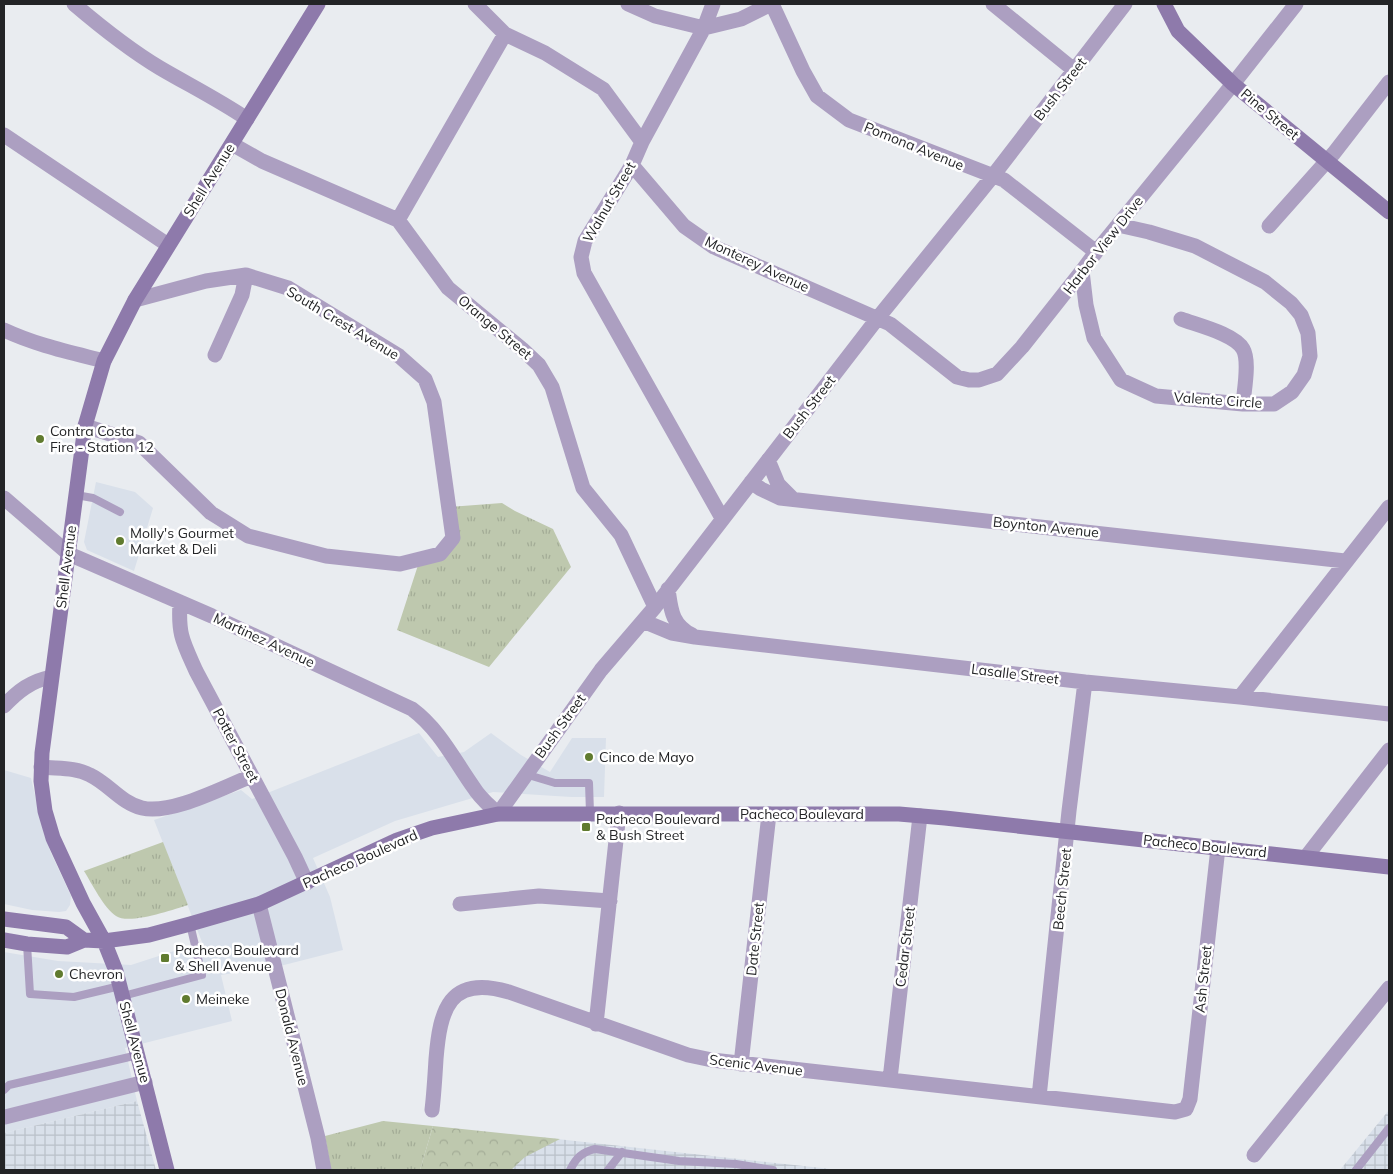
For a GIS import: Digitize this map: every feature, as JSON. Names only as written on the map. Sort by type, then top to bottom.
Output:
[{"type":"street","points":[[74,4],[106,31],[159,67],[247,119]]},
{"type":"street","name":"Shell Avenue","points":[[167,1170],[116,971],[104,941],[83,903],[54,838],[42,796],[41,767],[51,677],[85,426],[104,361],[135,300],[318,4]]},
{"type":"street","points":[[475,4],[505,34],[545,53],[603,89],[642,142]]},
{"type":"street","points":[[628,4],[655,16],[704,28],[741,19],[771,4]]},
{"type":"street","points":[[704,28],[713,4]]},
{"type":"street","name":"Pomona Avenue","points":[[771,4],[817,96],[849,120],[992,177],[1004,180],[1096,252]]},
{"type":"street","points":[[993,4],[1074,70]]},
{"type":"street","name":"Bush Street","points":[[498,814],[601,670],[655,607],[877,319],[992,177],[1125,4]]},
{"type":"street","name":"Pine Street","points":[[1164,4],[1178,31],[1233,84],[1389,212]]},
{"type":"street","name":"Harbor View Drive","points":[[877,319],[890,324],[957,377],[980,380],[997,374],[1022,348],[1096,252],[1296,4]]},
{"type":"street","name":"Walnut Street","points":[[704,28],[642,142],[632,165],[585,241],[581,257],[584,273],[722,518]]},
{"type":"street","points":[[398,220],[505,34]]},
{"type":"street","points":[[1268,226],[1326,161],[1389,82]]},
{"type":"street","points":[[4,135],[168,245]]},
{"type":"street","name":"Orange Street","points":[[232,144],[262,160],[398,220],[448,288],[522,348],[539,366],[552,387],[583,488],[621,535],[655,607]]},
{"type":"street","name":"Monterey Avenue","points":[[632,165],[684,226],[714,247],[877,319]]},
{"type":"street","name":"Valente Circle","points":[[1082,271],[1086,305],[1094,338],[1121,380],[1156,396],[1243,404],[1274,404],[1292,392],[1304,375],[1310,356],[1308,333],[1301,315],[1291,304],[1265,282],[1195,246],[1118,225]]},
{"type":"street","points":[[215,355],[242,295],[246,275]]},
{"type":"street","name":"South Crest Avenue","points":[[85,426],[139,443],[211,514],[248,536],[326,556],[400,564],[440,554],[453,538],[434,402],[426,379],[399,356],[288,288],[246,275],[206,282],[135,300]]},
{"type":"street","points":[[1181,319],[1235,340],[1244,350],[1246,363],[1243,404]]},
{"type":"street","points":[[4,330],[35,343],[104,361]]},
{"type":"street","points":[[768,460],[778,484],[793,499]]},
{"type":"street","name":"Boynton Avenue","points":[[751,482],[780,498],[1346,561]]},
{"type":"street","name":"Martinez Avenue","points":[[4,498],[69,554],[212,616],[412,709],[434,728],[474,790],[498,814]]},
{"type":"street","points":[[1240,697],[1389,507]]},
{"type":"street","points":[[668,589],[670,606],[678,626],[695,637]]},
{"type":"street","name":"Potter Street","points":[[180,603],[179,627],[183,643],[307,883]]},
{"type":"street","name":"Lasalle Street","points":[[643,621],[672,633],[695,637],[1085,682],[1389,714]]},
{"type":"street","points":[[4,706],[22,688],[51,677]]},
{"type":"street","name":"Beech Street","points":[[1039,1097],[1085,682]]},
{"type":"street","points":[[1306,857],[1389,750]]},
{"type":"street","points":[[41,767],[80,770],[101,782],[125,801],[140,808],[154,810],[184,804],[252,776]]},
{"type":"street","points":[[596,1024],[619,813]]},
{"type":"street","name":"Pacheco Boulevard","points":[[4,940],[67,947],[84,940],[104,941],[149,934],[190,924],[259,904],[398,840],[432,828],[498,814],[899,814],[1389,867]]},
{"type":"street","name":"Date Street","points":[[742,1064],[769,814]]},
{"type":"street","name":"Cedar Street","points":[[890,1079],[920,816]]},
{"type":"street","name":"Ash Street","points":[[1186,1110],[1190,1099],[1218,848]]},
{"type":"street","points":[[460,904],[538,896],[610,900]]},
{"type":"street","name":"Donald Avenue","points":[[259,904],[318,1138],[324,1170]]},
{"type":"street","name":"Pacheco Boulevard","points":[[4,920],[66,927],[84,940]]},
{"type":"street","name":"Scenic Avenue","points":[[432,1110],[440,1025],[445,1009],[453,998],[464,990],[479,986],[492,987],[688,1055],[742,1064],[1039,1097],[1175,1112],[1186,1110]]},
{"type":"street","points":[[1254,1155],[1389,988]]},
{"type":"street","points":[[4,1114],[145,1082]]},
{"type":"lane","points":[[76,494],[93,498],[120,512]]},
{"type":"lane","points":[[525,774],[555,783],[589,783],[590,813]]},
{"type":"lane","points":[[27,944],[30,994],[74,998],[122,991],[202,975],[190,924]]},
{"type":"lane","points":[[4,1090],[9,1085],[138,1055]]},
{"type":"lane","points":[[1356,1170],[1389,1128]]},
{"type":"lane","points":[[570,1170],[575,1160],[586,1151],[595,1150],[622,1152],[679,1161],[736,1164],[773,1170]]},
{"type":"lane","points":[[608,1170],[622,1152]]},
{"type":"shaded area","points":[[96,482],[135,492],[153,508],[134,571],[87,550],[84,542]]},
{"type":"shaded area","points":[[419,733],[438,757],[464,752],[491,733],[521,755],[550,772],[572,738],[606,738],[604,797],[493,792],[395,821],[313,858],[330,897],[343,950],[284,965],[221,975],[232,1021],[125,1048],[137,1101],[4,1133],[4,952],[58,961],[131,965],[202,942],[154,820],[241,790],[252,799]]},
{"type":"shaded area","points":[[4,770],[31,778],[44,834],[71,896],[70,905],[66,911],[32,910],[4,904]]},
{"type":"shaded area","points":[[137,1101],[156,1170],[4,1170],[4,1133]]},
{"type":"shaded area","points":[[1389,1110],[1389,1170],[1340,1170]]},
{"type":"shaded area","points":[[539,1137],[840,1170],[494,1170]]},
{"type":"green space","points":[[502,503],[553,529],[571,567],[489,667],[397,630],[420,559],[453,538],[449,507]]},
{"type":"green space","points":[[163,842],[188,905],[140,918],[130,919],[116,916],[103,902],[84,871]]},
{"type":"green space","points":[[383,1121],[433,1126],[420,1170],[331,1170],[325,1136]]},
{"type":"green space","points":[[433,1126],[560,1139],[525,1157],[511,1170],[420,1170]]},
{"type":"place","name":"Contra Costa Fire - Station 12","points":[[40,439]]},
{"type":"place","name":"Molly's Gourmet Market & Deli","points":[[120,541]]},
{"type":"place","name":"Cinco de Mayo","points":[[589,757]]},
{"type":"place","name":"Pacheco Boulevard & Bush Street","points":[[586,827]]},
{"type":"place","name":"Pacheco Boulevard & Shell Avenue","points":[[165,958]]},
{"type":"place","name":"Chevron","points":[[59,974]]},
{"type":"place","name":"Meineke","points":[[186,999]]}]
